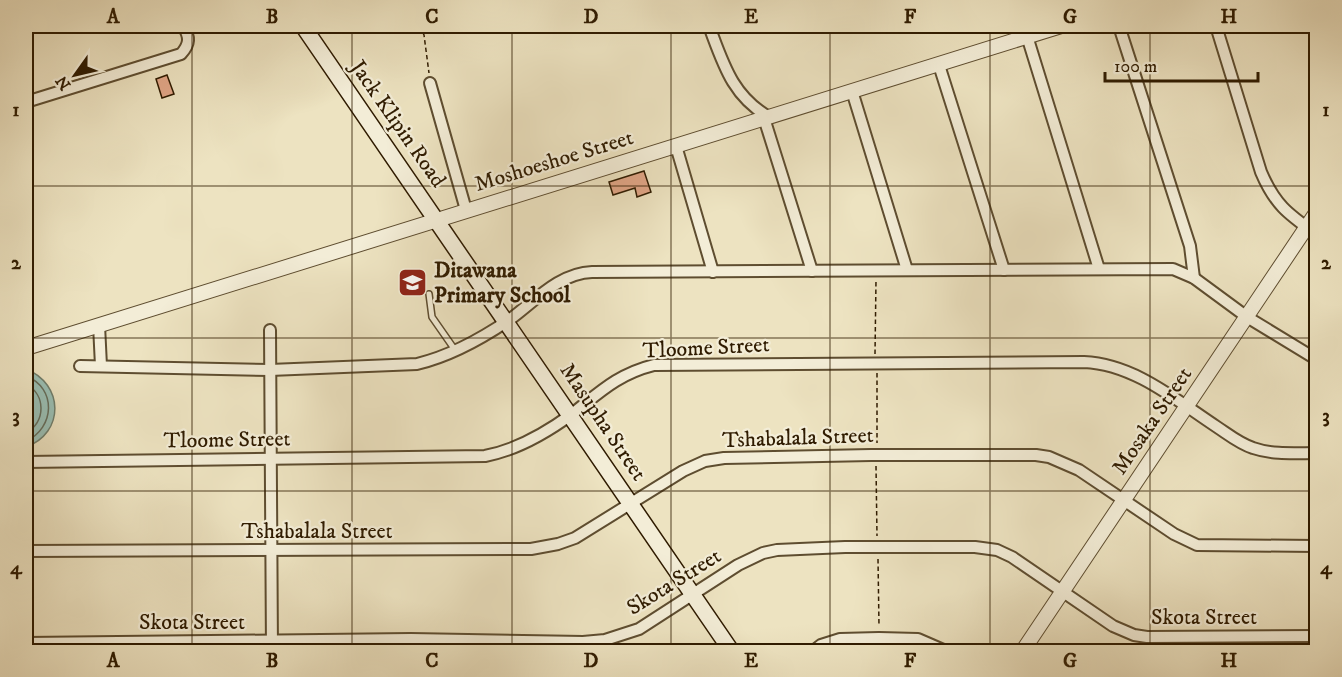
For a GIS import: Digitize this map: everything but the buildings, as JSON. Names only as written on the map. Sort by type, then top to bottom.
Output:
[{"type":"main road","name":"Jack Klipin Road","points":[[303,26],[436,219]]},
{"type":"main road","name":"Masupha Street","points":[[436,219],[732,651]]},
{"type":"street","points":[[26,102],[181,54],[189,38],[183,26]]},
{"type":"street","points":[[709,26],[727,73],[749,102],[766,118],[812,271]]},
{"type":"street","name":"Moshoeshoe Street","points":[[26,348],[1061,26]]},
{"type":"street","points":[[1119,26],[1190,246],[1194,278]]},
{"type":"street","points":[[1216,26],[1261,172],[1269,191],[1282,208],[1312,231]]},
{"type":"street","points":[[1027,36],[1099,269]]},
{"type":"street","points":[[939,65],[1004,270]]},
{"type":"street","points":[[430,83],[466,210]]},
{"type":"street","points":[[852,91],[907,270]]},
{"type":"street","points":[[676,146],[712,273]]},
{"type":"street","name":"Mosaka Street","points":[[1022,651],[1064,592],[1247,317],[1312,231],[1317,213]]},
{"type":"street","points":[[80,366],[270,370],[417,364],[456,352],[506,321],[558,283],[576,274],[592,272],[907,270],[1173,269],[1194,278],[1247,317],[1317,359]]},
{"type":"street","points":[[99,325],[101,366]]},
{"type":"street","points":[[270,330],[272,646]]},
{"type":"street","name":"Tloome Street","points":[[26,462],[485,456],[502,453],[527,442],[570,415],[621,376],[636,370],[654,365],[730,364],[1096,362],[1118,367],[1133,374],[1253,448],[1277,453],[1317,453]]},
{"type":"street","name":"Tshabalala Street","points":[[26,551],[271,551],[545,547],[575,538],[682,471],[705,461],[724,458],[871,454],[1017,454],[1049,457],[1079,470],[1174,534],[1197,545],[1317,546]]},
{"type":"street","name":"Skota Street","points":[[26,643],[272,646],[411,639],[583,642],[604,640],[639,629],[738,565],[763,553],[777,550],[845,547],[985,548],[1012,557],[1113,626],[1134,635],[1147,637],[1317,636]]},
{"type":"street","points":[[812,651],[821,645],[840,639],[879,638],[918,639],[948,651]]},
{"type":"lane","points":[[429,294],[432,317],[456,352]]},
{"type":"path","points":[[420,27],[424,35],[430,83]]},
{"type":"water","points":[[26,369],[39,376],[48,386],[55,408],[48,431],[39,440],[26,447]]},
{"type":"place","name":"Ditawana Primary School","points":[[413,283]]}]
